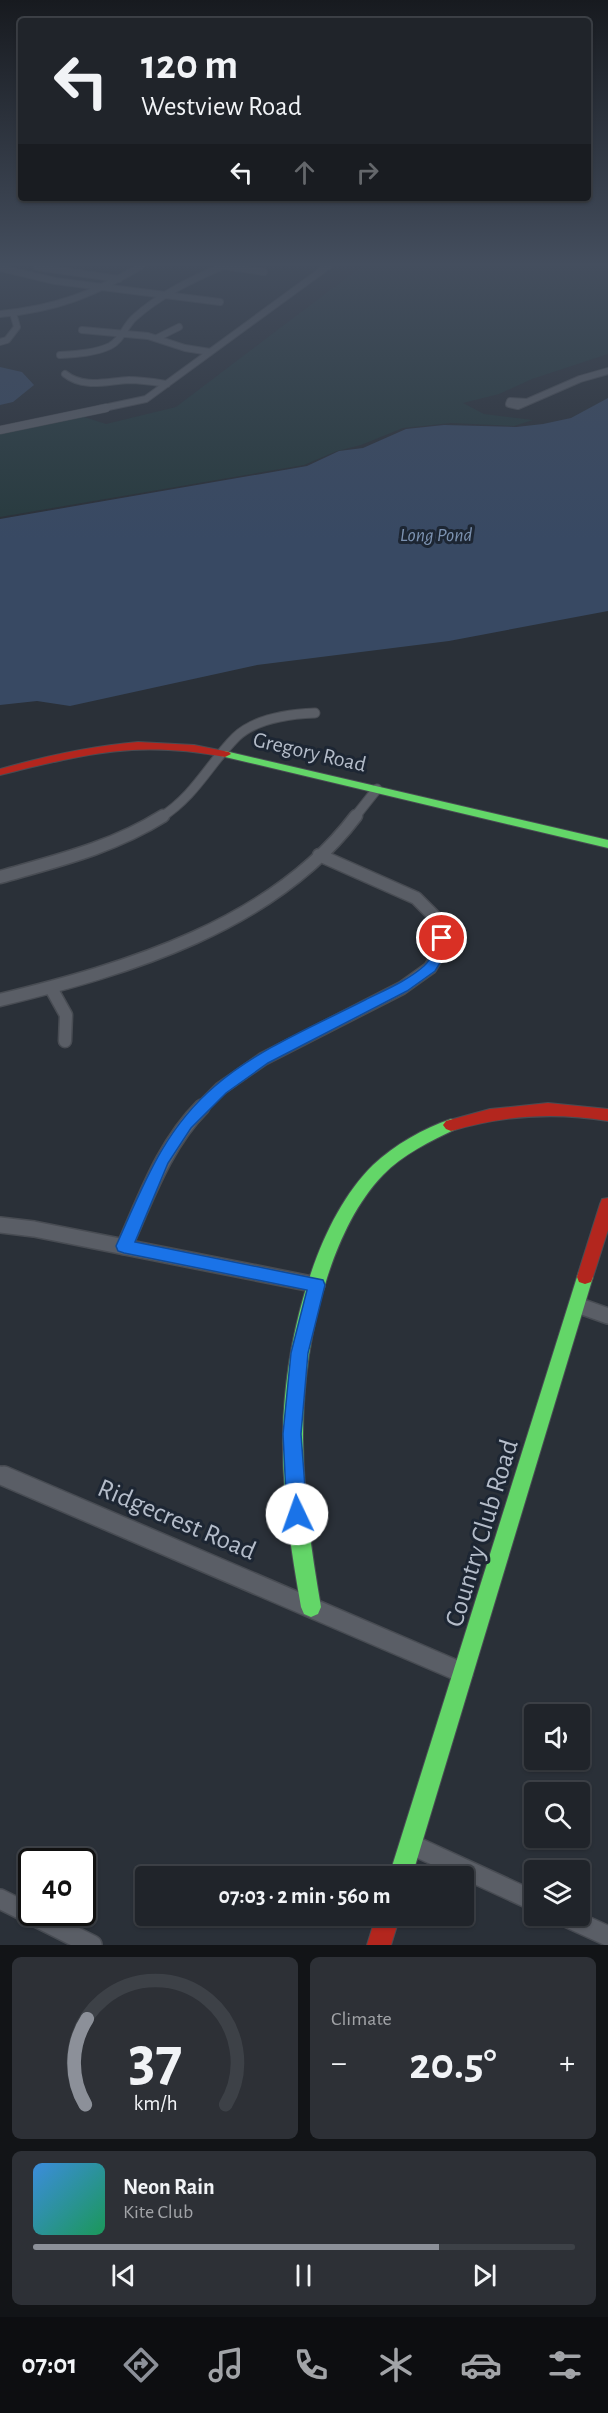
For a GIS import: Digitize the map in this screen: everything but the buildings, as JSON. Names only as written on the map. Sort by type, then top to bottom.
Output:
[{"type":"street","points":[[0,430],[146,399],[204,357]]},
{"type":"street","points":[[527,402],[580,379],[608,371]]},
{"type":"street","points":[[64,374],[70,379],[84,382],[130,380],[166,384]]},
{"type":"street","points":[[0,877],[104,846],[141,830],[168,814],[186,798],[237,736],[262,722],[297,713],[315,713]]},
{"type":"street","name":"Gregory Road","points":[[0,772],[87,749],[113,745],[181,746],[224,753],[608,844]]},
{"type":"street","points":[[0,1000],[117,969],[182,942],[237,914],[297,874],[319,855],[337,838],[376,789]]},
{"type":"street","points":[[124,1246],[162,1161],[185,1124],[220,1089],[263,1059],[402,987],[430,968],[441,950],[442,938],[437,919],[416,898],[319,855]]},
{"type":"street","points":[[51,988],[66,1015],[65,1041]]},
{"type":"street","points":[[311,1607],[298,1534],[292,1434],[300,1353],[317,1285],[340,1227],[359,1193],[377,1171],[424,1136],[451,1124],[491,1112],[549,1106],[579,1108],[608,1115]]},
{"type":"street","name":"Country Club Road","points":[[403,1866],[608,1204]]},
{"type":"street","points":[[0,1225],[124,1246],[317,1285]]},
{"type":"street","points":[[577,1305],[608,1316]]},
{"type":"street","name":"Ridgecrest Road","points":[[0,1474],[463,1673]]},
{"type":"street","points":[[410,1844],[524,1896]]},
{"type":"street","points":[[0,1899],[92,1945]]},
{"type":"street","points":[[379,1945],[385,1926]]},
{"type":"street","points":[[586,1926],[608,1936]]},
{"type":"green space","points":[[242,357],[600,357],[532,379],[499,394],[463,403],[484,414],[533,420],[514,426],[451,423],[403,428],[304,465],[0,517],[0,431],[78,415],[106,424],[176,407]]},
{"type":"water","points":[[0,367],[22,372],[34,385],[13,402],[0,405]]},
{"type":"water","name":"Long Pond","points":[[608,398],[608,611],[449,641],[257,665],[70,706],[37,701],[0,705],[0,519],[307,466],[339,451],[363,448],[406,429],[444,425],[516,427],[543,424],[571,418]]},
{"type":"traffic: fast","points":[[225,754],[608,844]]},
{"type":"traffic: fast","points":[[311,1607],[298,1521],[292,1435],[298,1368],[313,1295],[339,1225],[357,1196],[377,1171],[393,1157],[451,1125]]},
{"type":"traffic: fast","points":[[403,1866],[585,1277]]},
{"type":"traffic: jam","points":[[0,772],[57,757],[111,747],[165,745],[225,754]]},
{"type":"traffic: jam","points":[[451,1125],[509,1111],[548,1109],[608,1115]]},
{"type":"traffic: jam","points":[[585,1277],[608,1204]]},
{"type":"traffic: jam","points":[[379,1945],[385,1926]]},
{"type":"route","points":[[297,1514],[292,1434],[300,1353],[317,1285],[124,1246],[162,1161],[185,1124],[220,1089],[263,1059],[402,987],[430,968],[441,950],[442,938]]}]
